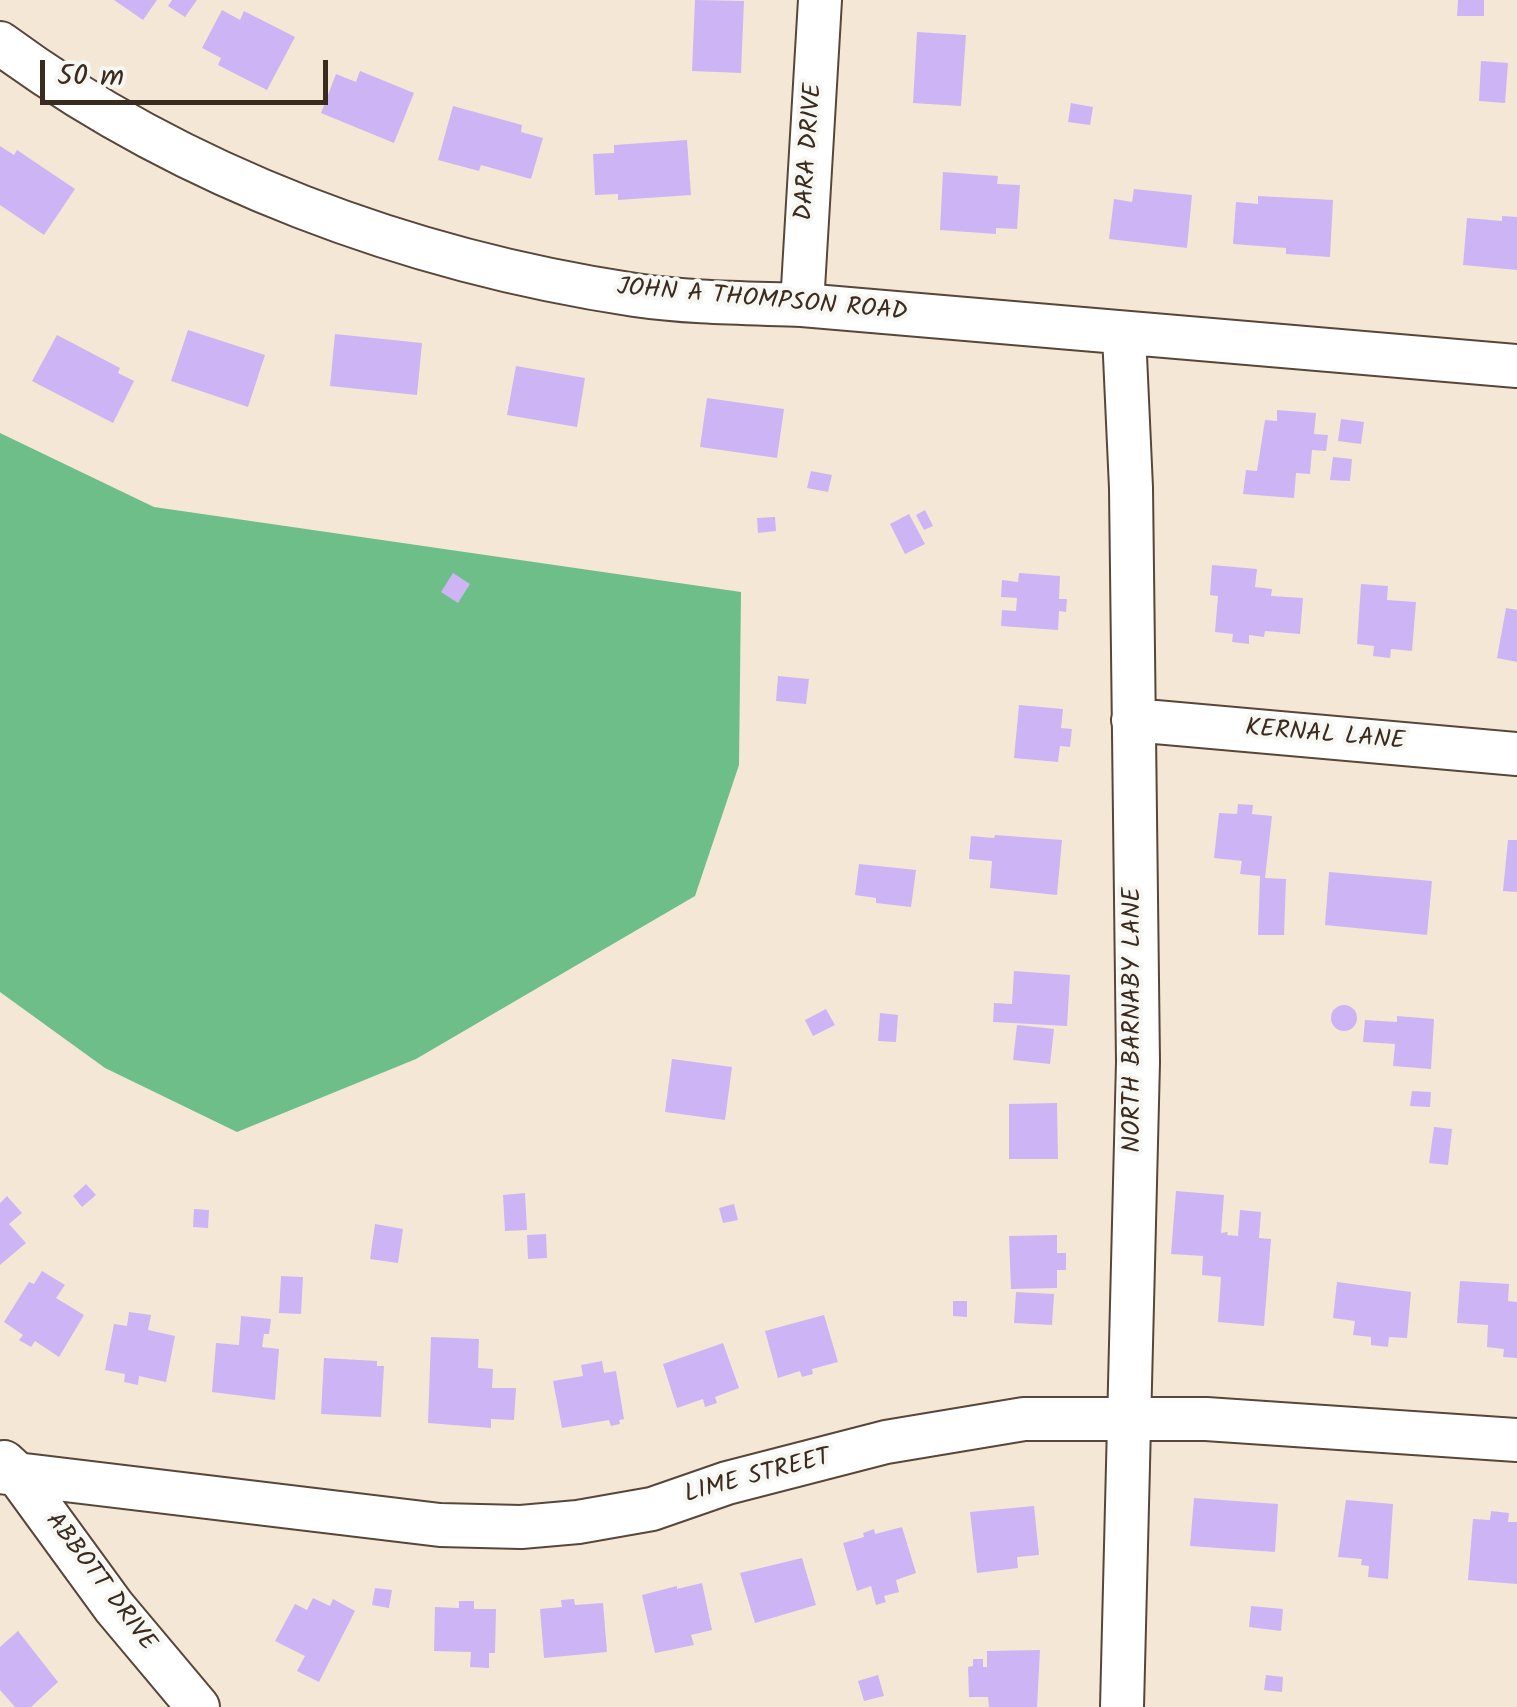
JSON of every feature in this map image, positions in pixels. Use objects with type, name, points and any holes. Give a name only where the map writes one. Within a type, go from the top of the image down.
[{"type":"street","name":"DARA DRIVE","points":[[802,305],[820,0]]},
{"type":"street","name":"JOHN A THOMPSON ROAD","points":[[0,42],[104,114],[270,194],[418,246],[550,279],[638,295],[802,305],[1517,366]]},
{"type":"street","name":"NORTH BARNABY LANE","points":[[1122,1707],[1138,1062],[1132,488],[1124,334]]},
{"type":"street","name":"KERNAL LANE","points":[[1133,720],[1517,754]]},
{"type":"street","name":"LIME STREET","points":[[6,1468],[440,1525],[521,1527],[652,1509],[727,1483],[886,1442],[1024,1419],[1206,1418],[1517,1440]]},
{"type":"street","name":"ABBOTT DRIVE","points":[[6,1468],[198,1707]]},
{"type":"green space","points":[[0,433],[154,507],[741,592],[739,765],[695,896],[416,1059],[237,1132],[105,1068],[0,992]]},
{"type":"building","points":[[114,0],[157,0],[143,20]]},
{"type":"building","points":[[172,0],[197,0],[185,17],[168,6]]},
{"type":"building","points":[[695,0],[744,1],[741,73],[692,71]]},
{"type":"building","points":[[1458,0],[1484,0],[1484,16],[1457,16]]},
{"type":"building","points":[[222,10],[240,20],[244,11],[295,37],[267,90],[218,65],[221,58],[202,48]]},
{"type":"building","points":[[917,32],[966,35],[961,106],[913,103]]},
{"type":"building","points":[[1481,61],[1508,63],[1505,103],[1479,101]]},
{"type":"building","points":[[360,71],[414,93],[394,143],[321,113],[336,74],[356,82]]},
{"type":"building","points":[[1071,103],[1093,107],[1090,125],[1068,122]]},
{"type":"building","points":[[453,106],[522,125],[521,132],[543,138],[531,179],[481,165],[479,171],[438,160]]},
{"type":"building","points":[[687,140],[691,195],[618,200],[618,194],[595,195],[593,154],[614,153],[614,145]]},
{"type":"building","points":[[0,146],[14,155],[17,150],[75,189],[44,235],[0,205]]},
{"type":"building","points":[[943,172],[998,176],[997,184],[1020,185],[1017,229],[996,228],[996,234],[940,230]]},
{"type":"building","points":[[1134,189],[1192,195],[1187,248],[1109,239],[1114,199],[1132,202]]},
{"type":"building","points":[[1258,196],[1333,200],[1330,257],[1286,254],[1286,248],[1233,244],[1236,202],[1258,204]]},
{"type":"building","points":[[1502,216],[1517,217],[1517,270],[1463,265],[1467,218],[1502,221]]},
{"type":"building","points":[[188,330],[265,355],[248,407],[171,381]]},
{"type":"building","points":[[335,334],[422,343],[417,395],[330,386]]},
{"type":"building","points":[[57,335],[120,368],[118,373],[134,381],[113,423],[32,381]]},
{"type":"building","points":[[516,366],[585,378],[577,427],[507,415]]},
{"type":"building","points":[[707,398],[784,409],[777,458],[700,447]]},
{"type":"building","points":[[1277,410],[1316,413],[1314,434],[1328,435],[1326,451],[1312,450],[1310,474],[1296,473],[1294,498],[1243,494],[1246,470],[1257,471],[1265,420],[1277,421]]},
{"type":"building","points":[[1341,419],[1364,422],[1361,444],[1338,441]]},
{"type":"building","points":[[1333,457],[1352,459],[1350,481],[1330,480]]},
{"type":"building","points":[[811,471],[832,475],[828,492],[807,488]]},
{"type":"building","points":[[925,510],[933,526],[924,530],[916,515]]},
{"type":"building","points":[[909,514],[925,544],[905,554],[890,524]]},
{"type":"building","points":[[775,517],[776,531],[758,533],[757,518]]},
{"type":"building","points":[[1212,565],[1257,569],[1255,587],[1272,589],[1271,596],[1303,598],[1300,634],[1265,631],[1264,637],[1249,635],[1249,644],[1232,642],[1233,634],[1215,632],[1218,596],[1210,595]]},
{"type":"building","points":[[453,573],[470,584],[458,603],[441,592]]},
{"type":"building","points":[[1019,573],[1060,576],[1059,599],[1067,599],[1066,612],[1059,611],[1058,630],[1001,626],[1002,610],[1016,611],[1017,598],[1001,597],[1002,580],[1018,582]]},
{"type":"building","points":[[1361,584],[1388,586],[1387,600],[1416,602],[1412,651],[1391,649],[1390,658],[1373,656],[1374,646],[1357,644]]},
{"type":"building","points":[[1506,608],[1517,610],[1517,662],[1497,658]]},
{"type":"building","points":[[778,676],[809,679],[806,704],[776,701]]},
{"type":"building","points":[[1019,705],[1063,709],[1061,728],[1072,729],[1070,747],[1060,746],[1058,762],[1014,758]]},
{"type":"building","points":[[1238,804],[1253,805],[1252,814],[1272,816],[1265,878],[1286,879],[1284,935],[1258,935],[1260,876],[1240,874],[1242,861],[1214,858],[1219,813],[1237,814]]},
{"type":"building","points":[[971,836],[1062,840],[1057,895],[990,888],[992,861],[969,859]]},
{"type":"building","points":[[1508,840],[1517,840],[1517,892],[1503,891]]},
{"type":"building","points":[[859,864],[916,870],[911,907],[876,903],[876,898],[855,895]]},
{"type":"building","points":[[1329,872],[1432,881],[1427,935],[1325,925]]},
{"type":"building","points":[[1014,971],[1070,975],[1067,1026],[993,1022],[994,1003],[1012,1004]]},
{"type":"building","points":[[1344,1005],[1353,1009],[1357,1018],[1353,1027],[1344,1031],[1335,1027],[1331,1018],[1335,1009]]},
{"type":"building","points":[[826,1009],[835,1025],[813,1036],[805,1020]]},
{"type":"building","points":[[880,1013],[898,1015],[896,1042],[878,1041]]},
{"type":"building","points":[[1397,1016],[1434,1019],[1431,1069],[1393,1066],[1395,1044],[1363,1042],[1365,1020],[1397,1022]]},
{"type":"building","points":[[1017,1025],[1054,1029],[1050,1064],[1013,1060]]},
{"type":"building","points":[[672,1059],[732,1067],[725,1120],[665,1112]]},
{"type":"building","points":[[1412,1091],[1431,1092],[1430,1107],[1410,1106]]},
{"type":"building","points":[[1057,1103],[1058,1159],[1009,1159],[1009,1104]]},
{"type":"building","points":[[1434,1127],[1452,1129],[1448,1165],[1429,1163]]},
{"type":"building","points":[[86,1184],[96,1195],[82,1207],[73,1196]]},
{"type":"building","points":[[1176,1191],[1224,1195],[1221,1233],[1228,1232],[1227,1235],[1238,1236],[1240,1210],[1261,1212],[1259,1238],[1271,1239],[1264,1326],[1218,1322],[1221,1277],[1202,1275],[1203,1256],[1171,1254]]},
{"type":"building","points":[[525,1193],[527,1230],[505,1231],[503,1195]]},
{"type":"building","points":[[7,1196],[22,1213],[9,1224],[26,1243],[0,1265],[0,1203]]},
{"type":"building","points":[[734,1204],[738,1220],[723,1223],[719,1208]]},
{"type":"building","points":[[194,1209],[209,1210],[208,1228],[193,1227]]},
{"type":"building","points":[[375,1224],[403,1229],[398,1263],[370,1259]]},
{"type":"building","points":[[546,1234],[547,1258],[528,1259],[527,1235]]},
{"type":"building","points":[[1057,1235],[1057,1253],[1066,1253],[1066,1270],[1057,1270],[1057,1288],[1011,1289],[1009,1236]]},
{"type":"building","points":[[42,1271],[65,1285],[56,1298],[84,1315],[59,1357],[35,1341],[31,1347],[19,1340],[23,1335],[4,1322],[29,1282],[34,1284]]},
{"type":"building","points":[[281,1276],[303,1277],[301,1314],[279,1313]]},
{"type":"building","points":[[1460,1281],[1509,1284],[1508,1301],[1517,1302],[1517,1358],[1503,1357],[1504,1349],[1487,1347],[1488,1325],[1457,1323]]},
{"type":"building","points":[[1337,1282],[1411,1292],[1407,1338],[1389,1337],[1388,1347],[1371,1345],[1371,1337],[1353,1335],[1355,1321],[1333,1318]]},
{"type":"building","points":[[1016,1292],[1054,1294],[1052,1325],[1014,1323]]},
{"type":"building","points":[[953,1301],[967,1301],[967,1317],[953,1316]]},
{"type":"building","points":[[129,1312],[151,1315],[148,1330],[175,1336],[166,1382],[139,1376],[138,1385],[124,1382],[125,1374],[105,1370],[114,1324],[127,1326]]},
{"type":"building","points":[[824,1315],[838,1362],[812,1369],[813,1374],[802,1377],[800,1371],[778,1378],[765,1331]]},
{"type":"building","points":[[241,1316],[271,1319],[262,1347],[279,1349],[275,1400],[212,1392],[216,1343],[239,1345]]},
{"type":"building","points":[[431,1337],[479,1339],[478,1368],[493,1369],[492,1388],[516,1388],[514,1420],[491,1419],[491,1428],[428,1423]]},
{"type":"building","points":[[723,1343],[739,1388],[715,1397],[717,1403],[705,1407],[703,1399],[677,1408],[663,1364]]},
{"type":"building","points":[[324,1358],[377,1361],[377,1366],[384,1366],[381,1417],[321,1414]]},
{"type":"building","points":[[602,1361],[604,1373],[616,1371],[624,1419],[611,1426],[609,1420],[562,1428],[553,1381],[583,1376],[581,1365]]},
{"type":"building","points":[[1194,1498],[1278,1504],[1275,1552],[1190,1546]]},
{"type":"building","points":[[1346,1500],[1393,1504],[1388,1579],[1368,1577],[1369,1566],[1361,1565],[1362,1559],[1338,1557]]},
{"type":"building","points":[[1034,1506],[1039,1555],[1017,1557],[1018,1568],[977,1573],[970,1512]]},
{"type":"building","points":[[1491,1511],[1509,1513],[1508,1522],[1517,1522],[1517,1584],[1468,1580],[1473,1519],[1490,1520]]},
{"type":"building","points":[[902,1527],[916,1573],[896,1580],[899,1592],[884,1596],[886,1602],[876,1605],[871,1586],[857,1591],[843,1543],[864,1537],[863,1533],[874,1529],[875,1534]]},
{"type":"building","points":[[802,1558],[816,1605],[755,1623],[740,1573]]},
{"type":"building","points":[[702,1583],[712,1630],[691,1635],[694,1645],[655,1653],[642,1595]]},
{"type":"building","points":[[375,1588],[392,1590],[389,1608],[372,1605]]},
{"type":"building","points":[[313,1598],[330,1606],[333,1599],[355,1611],[319,1682],[297,1671],[305,1656],[275,1641],[295,1604],[307,1610]]},
{"type":"building","points":[[574,1599],[575,1605],[603,1603],[607,1652],[544,1658],[540,1609],[562,1607],[561,1600]]},
{"type":"building","points":[[459,1601],[474,1601],[474,1609],[496,1609],[495,1653],[489,1653],[489,1668],[470,1667],[471,1652],[434,1651],[435,1607],[459,1608]]},
{"type":"building","points":[[1251,1606],[1283,1609],[1281,1631],[1249,1627]]},
{"type":"building","points":[[18,1631],[58,1682],[31,1707],[15,1707],[0,1690],[0,1647]]},
{"type":"building","points":[[1040,1650],[1037,1707],[989,1707],[988,1697],[969,1697],[968,1667],[973,1666],[973,1659],[983,1659],[983,1667],[987,1667],[987,1651]]},
{"type":"building","points":[[878,1675],[884,1696],[864,1701],[858,1681]]},
{"type":"building","points":[[1266,1675],[1283,1677],[1282,1692],[1264,1690]]}]
